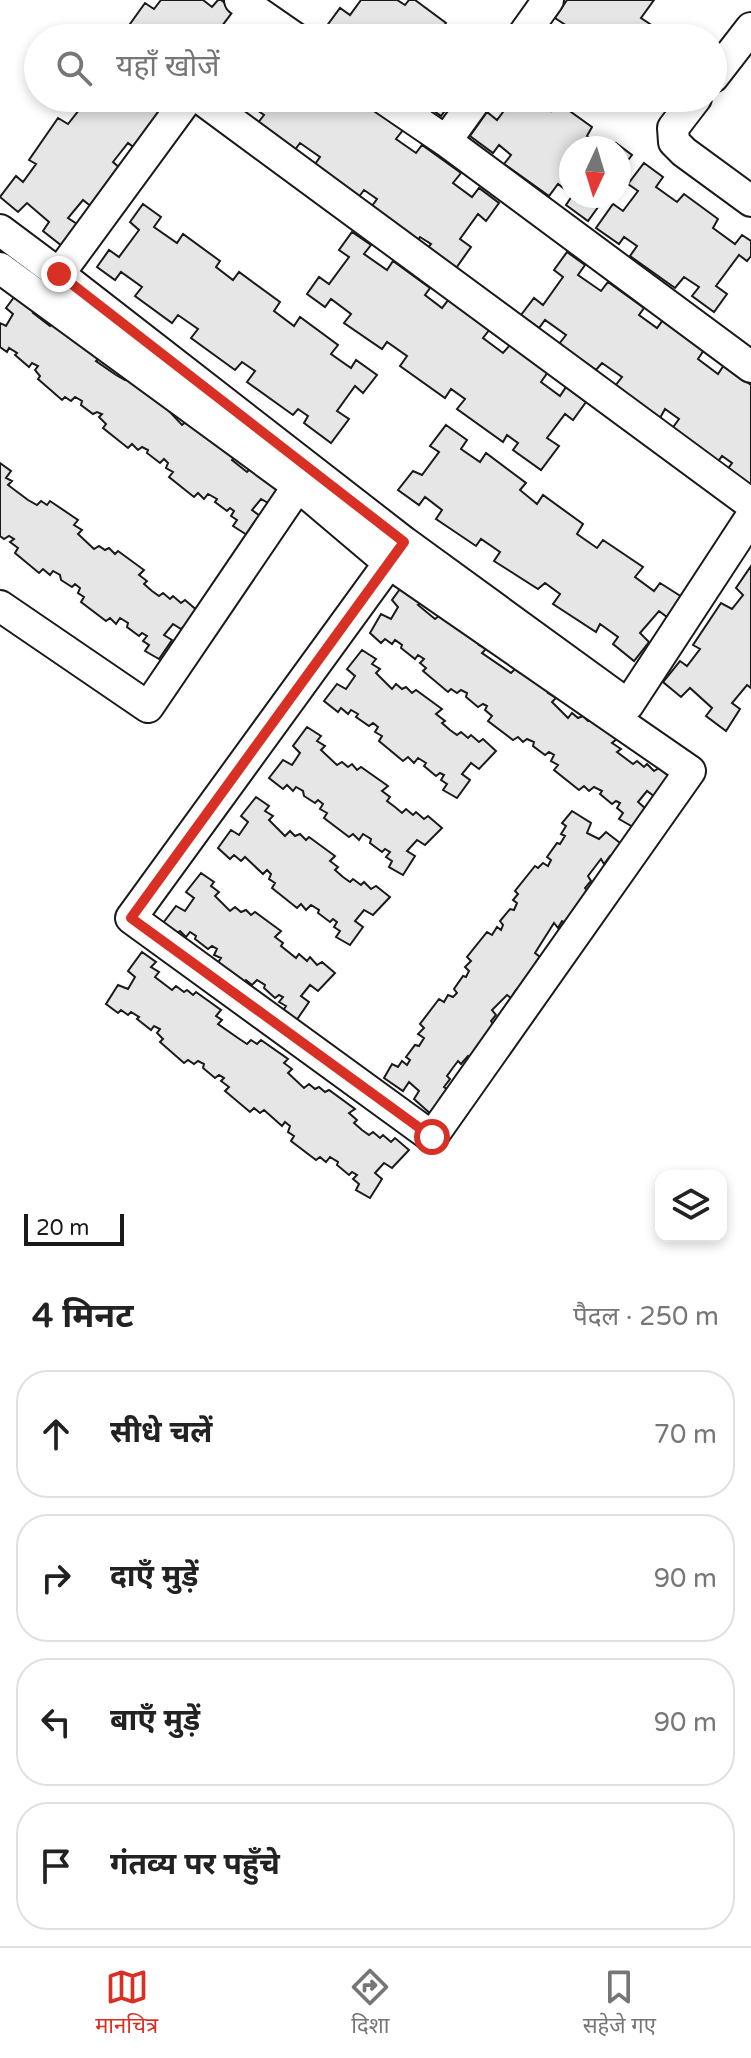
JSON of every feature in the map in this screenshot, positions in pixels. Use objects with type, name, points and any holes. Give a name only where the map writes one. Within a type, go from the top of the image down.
[{"type":"street","points":[[531,24],[548,0]]},
{"type":"street","points":[[239,24],[247,5],[275,24]]},
{"type":"street","points":[[727,59],[751,28]]},
{"type":"street","points":[[59,274],[178,112]]},
{"type":"street","points":[[219,112],[751,504]]},
{"type":"street","points":[[404,112],[751,367]]},
{"type":"street","points":[[446,141],[467,112]]},
{"type":"street","points":[[685,112],[673,128],[674,142],[751,201]]},
{"type":"street","points":[[0,230],[59,274],[396,553],[690,771],[432,1137],[131,918],[396,553]]},
{"type":"street","points":[[0,268],[298,486],[628,705],[751,517]]},
{"type":"street","points":[[0,606],[148,707],[298,486]]},
{"type":"building","points":[[161,0],[203,0],[212,7],[221,0],[239,14],[232,24],[130,24],[145,3],[154,9]]},
{"type":"building","points":[[361,0],[397,0],[405,5],[409,0],[415,0],[446,23],[328,24],[340,8],[350,15]]},
{"type":"building","points":[[567,0],[654,0],[641,18],[650,24],[564,24],[555,18]]},
{"type":"building","points":[[77,112],[166,112],[137,150],[128,143],[113,162],[121,169],[93,208],[83,200],[68,218],[77,224],[62,246],[43,231],[49,222],[27,203],[18,212],[0,197],[16,176],[23,182],[36,164],[29,160],[58,118],[68,124]]},
{"type":"building","points":[[260,112],[378,112],[403,130],[396,139],[416,153],[422,145],[461,173],[453,183],[472,197],[479,188],[499,203],[486,221],[478,214],[460,239],[471,247],[454,271],[425,251],[431,244],[420,237],[416,243],[369,210],[377,199],[364,190],[358,198],[313,167],[320,157],[300,143],[294,151],[257,124],[264,115]]},
{"type":"building","points":[[487,112],[497,120],[503,112],[571,112],[592,127],[587,136],[559,136],[559,185],[549,196],[504,164],[511,155],[499,145],[493,153],[470,136]]},
{"type":"building","points":[[644,163],[663,177],[656,187],[677,202],[684,194],[718,219],[713,228],[735,244],[742,235],[751,241],[751,256],[747,261],[739,255],[716,286],[727,294],[714,312],[692,296],[699,287],[684,277],[675,288],[630,256],[637,246],[624,237],[619,244],[596,228],[610,208],[623,211],[631,208],[631,200],[638,191],[631,186],[631,180]]},
{"type":"building","points":[[143,204],[161,217],[154,227],[177,243],[183,234],[220,261],[216,267],[233,280],[239,272],[280,302],[274,311],[294,326],[300,317],[338,345],[331,354],[351,368],[356,360],[377,375],[363,393],[355,386],[337,411],[349,419],[331,443],[304,423],[308,416],[298,409],[293,415],[247,382],[255,371],[242,362],[235,370],[191,338],[198,329],[178,315],[172,323],[135,296],[142,287],[121,272],[115,280],[97,267],[109,250],[119,257],[139,230],[130,222]]},
{"type":"building","points":[[570,208],[597,208],[588,221]]},
{"type":"building","points":[[352,232],[371,245],[364,254],[387,270],[393,261],[430,288],[425,295],[442,308],[449,299],[490,329],[483,338],[503,353],[510,345],[548,372],[541,382],[560,396],[566,387],[586,402],[573,420],[565,414],[547,438],[559,446],[541,470],[513,450],[518,443],[507,435],[503,442],[457,409],[465,399],[451,389],[445,398],[400,366],[407,356],[387,342],[382,349],[344,323],[351,314],[331,299],[325,307],[307,294],[319,277],[329,284],[349,257],[339,250]]},
{"type":"building","points":[[567,252],[585,265],[578,275],[601,291],[608,282],[644,308],[639,315],[657,328],[663,320],[704,350],[698,359],[718,374],[724,365],[751,385],[751,487],[727,470],[732,463],[722,456],[717,463],[671,430],[679,419],[665,409],[660,418],[615,386],[622,377],[602,363],[596,370],[559,344],[566,335],[545,320],[539,328],[521,315],[534,298],[543,305],[563,277],[554,270]]},
{"type":"building","points":[[20,289],[37,309],[33,313],[50,326],[54,323],[100,357],[96,361],[116,375],[125,380],[129,376],[170,405],[167,409],[182,425],[187,421],[235,456],[232,460],[247,472],[251,468],[287,487],[270,504],[261,499],[252,510],[260,516],[247,535],[233,526],[237,520],[231,516],[234,511],[230,508],[227,511],[208,494],[204,499],[198,493],[194,497],[169,477],[173,472],[166,468],[168,463],[164,459],[160,463],[142,447],[138,450],[132,444],[128,448],[103,428],[106,424],[99,417],[102,414],[93,414],[75,397],[71,401],[65,397],[62,400],[38,379],[40,376],[35,370],[38,366],[32,363],[29,367],[15,355],[17,353],[0,347],[0,323],[6,326],[13,314],[6,308]]},
{"type":"building","points":[[446,425],[467,440],[461,449],[480,462],[486,453],[526,483],[520,490],[537,504],[543,495],[583,524],[577,534],[597,548],[603,540],[643,567],[635,577],[654,591],[660,583],[682,597],[667,617],[659,611],[640,633],[649,642],[634,661],[613,644],[618,637],[600,624],[596,632],[553,604],[560,594],[545,583],[538,589],[494,561],[500,552],[481,539],[476,546],[436,519],[442,510],[425,497],[419,505],[398,490],[413,471],[422,475],[439,452],[430,446]]},
{"type":"building","points":[[0,463],[11,471],[6,478],[12,481],[8,485],[28,500],[37,505],[41,501],[47,505],[50,501],[78,520],[74,525],[82,530],[78,534],[94,549],[99,546],[105,550],[109,548],[115,554],[118,551],[144,570],[139,575],[147,581],[144,584],[152,591],[159,596],[163,593],[170,599],[173,596],[181,603],[185,600],[199,612],[181,629],[173,624],[164,635],[172,640],[159,659],[145,651],[149,645],[143,641],[147,636],[142,633],[139,636],[120,618],[116,624],[110,618],[106,621],[81,602],[84,597],[78,593],[80,588],[75,584],[72,587],[53,571],[50,575],[43,569],[39,573],[15,553],[18,548],[10,542],[14,539],[0,536]]},
{"type":"building","points":[[751,566],[751,688],[747,685],[732,703],[740,709],[726,731],[706,716],[712,708],[690,688],[681,697],[663,682],[680,661],[687,666],[700,649],[693,645],[721,603],[732,609],[743,595],[736,588]]},
{"type":"building","points":[[405,582],[423,602],[418,605],[435,619],[440,615],[447,622],[451,619],[484,639],[479,645],[486,649],[482,653],[511,673],[515,669],[520,673],[524,670],[552,688],[548,693],[556,698],[552,702],[568,718],[572,713],[588,721],[592,719],[618,738],[612,743],[621,749],[617,752],[633,764],[637,761],[644,767],[647,764],[654,771],[659,768],[672,779],[655,797],[647,791],[638,802],[646,809],[633,827],[619,819],[623,813],[617,808],[620,803],[616,801],[612,804],[600,794],[602,791],[594,787],[589,791],[584,786],[579,790],[554,770],[558,765],[551,761],[554,755],[549,752],[545,755],[533,746],[534,742],[527,739],[523,742],[518,737],[513,740],[488,721],[492,716],[485,710],[487,706],[483,704],[478,707],[461,690],[457,693],[451,689],[448,692],[423,671],[426,668],[420,663],[424,659],[418,655],[415,659],[395,640],[392,644],[385,639],[381,643],[370,633],[381,614],[391,619],[398,607],[392,600]]},
{"type":"building","points":[[362,650],[376,659],[372,664],[380,669],[376,673],[392,689],[396,684],[412,693],[416,690],[442,709],[436,714],[450,730],[457,735],[461,732],[468,738],[471,735],[479,742],[483,739],[496,751],[479,769],[471,763],[462,774],[470,780],[457,798],[443,790],[447,784],[441,780],[444,775],[440,773],[436,776],[418,758],[414,763],[408,757],[403,761],[379,741],[382,736],[375,732],[378,727],[373,723],[369,726],[351,710],[348,714],[341,708],[338,712],[324,701],[337,684],[346,689],[355,676],[347,669]]},
{"type":"building","points":[[307,727],[321,736],[317,741],[325,746],[321,750],[337,765],[342,762],[348,767],[352,764],[357,770],[361,767],[388,786],[382,791],[390,797],[387,801],[402,813],[406,809],[424,819],[428,816],[442,828],[425,845],[417,840],[407,851],[415,856],[403,875],[389,867],[392,861],[386,857],[390,852],[385,849],[382,852],[363,834],[359,840],[353,834],[349,837],[324,818],[327,813],[320,809],[323,804],[318,800],[315,803],[296,787],[293,791],[287,785],[283,789],[269,778],[283,760],[292,765],[300,753],[293,746]]},
{"type":"building","points":[[256,797],[269,806],[265,811],[273,816],[269,820],[285,836],[290,831],[306,840],[309,837],[335,856],[330,861],[338,867],[335,870],[343,877],[361,885],[364,882],[371,889],[376,886],[390,897],[373,915],[364,910],[355,921],[363,927],[350,945],[336,937],[340,931],[334,927],[337,922],[333,919],[330,922],[311,905],[306,910],[301,904],[297,908],[272,888],[275,883],[269,879],[271,874],[267,870],[263,874],[245,857],[241,861],[234,855],[230,859],[218,848],[231,830],[239,835],[248,822],[241,816]]},
{"type":"building","points":[[572,811],[591,823],[587,833],[599,839],[606,832],[624,846],[616,859],[610,856],[604,864],[601,859],[588,876],[591,881],[585,888],[588,892],[569,925],[562,921],[558,928],[554,923],[535,953],[540,957],[536,962],[539,966],[521,993],[516,990],[511,998],[507,995],[492,1010],[496,1015],[491,1021],[494,1025],[473,1061],[468,1056],[461,1064],[458,1061],[447,1076],[450,1079],[444,1087],[448,1090],[440,1098],[444,1102],[433,1116],[414,1099],[419,1091],[409,1082],[403,1091],[384,1078],[392,1064],[398,1067],[402,1061],[407,1065],[410,1060],[406,1057],[424,1038],[418,1034],[424,1028],[420,1024],[439,999],[444,1002],[448,995],[453,997],[457,993],[454,989],[469,971],[465,967],[471,961],[467,957],[487,932],[492,935],[497,927],[501,930],[503,925],[500,921],[510,909],[514,910],[517,903],[513,900],[518,894],[515,891],[535,866],[538,868],[543,863],[548,866],[551,860],[547,857],[565,836],[561,834],[566,826],[562,823]]},
{"type":"building","points":[[201,873],[214,882],[211,886],[219,892],[215,896],[230,911],[235,907],[251,915],[255,912],[281,931],[275,937],[296,958],[299,954],[307,961],[310,957],[317,965],[322,962],[335,973],[318,991],[310,985],[301,996],[309,1002],[296,1021],[282,1012],[286,1006],[279,1002],[283,997],[279,995],[275,998],[257,980],[252,985],[246,980],[243,983],[217,964],[221,958],[214,955],[217,949],[212,946],[208,949],[190,932],[186,937],[180,931],[176,934],[163,923],[176,906],[185,911],[194,898],[186,892]]},
{"type":"building","points":[[142,952],[156,962],[151,967],[159,972],[155,977],[172,990],[176,986],[193,995],[196,992],[221,1010],[216,1016],[222,1020],[218,1024],[247,1044],[251,1040],[257,1044],[261,1040],[288,1059],[284,1063],[292,1069],[288,1073],[304,1088],[309,1084],[325,1092],[329,1090],[355,1109],[349,1113],[362,1130],[369,1135],[373,1132],[380,1138],[383,1135],[391,1142],[395,1138],[409,1150],[392,1168],[384,1163],[375,1173],[382,1179],[370,1198],[356,1190],[359,1184],[353,1179],[357,1175],[352,1172],[349,1175],[330,1157],[326,1162],[320,1157],[316,1160],[291,1141],[294,1136],[288,1132],[290,1126],[285,1122],[282,1126],[264,1110],[260,1113],[254,1108],[250,1112],[225,1091],[229,1087],[221,1081],[224,1078],[219,1075],[215,1078],[203,1068],[204,1064],[198,1061],[194,1064],[188,1060],[184,1063],[160,1042],[163,1039],[157,1033],[160,1029],[154,1026],[151,1030],[131,1012],[128,1015],[121,1010],[118,1013],[106,1004],[118,985],[128,989],[135,977],[128,971]]},
{"type":"route","points":[[59,274],[404,542],[131,918],[432,1137]]}]
